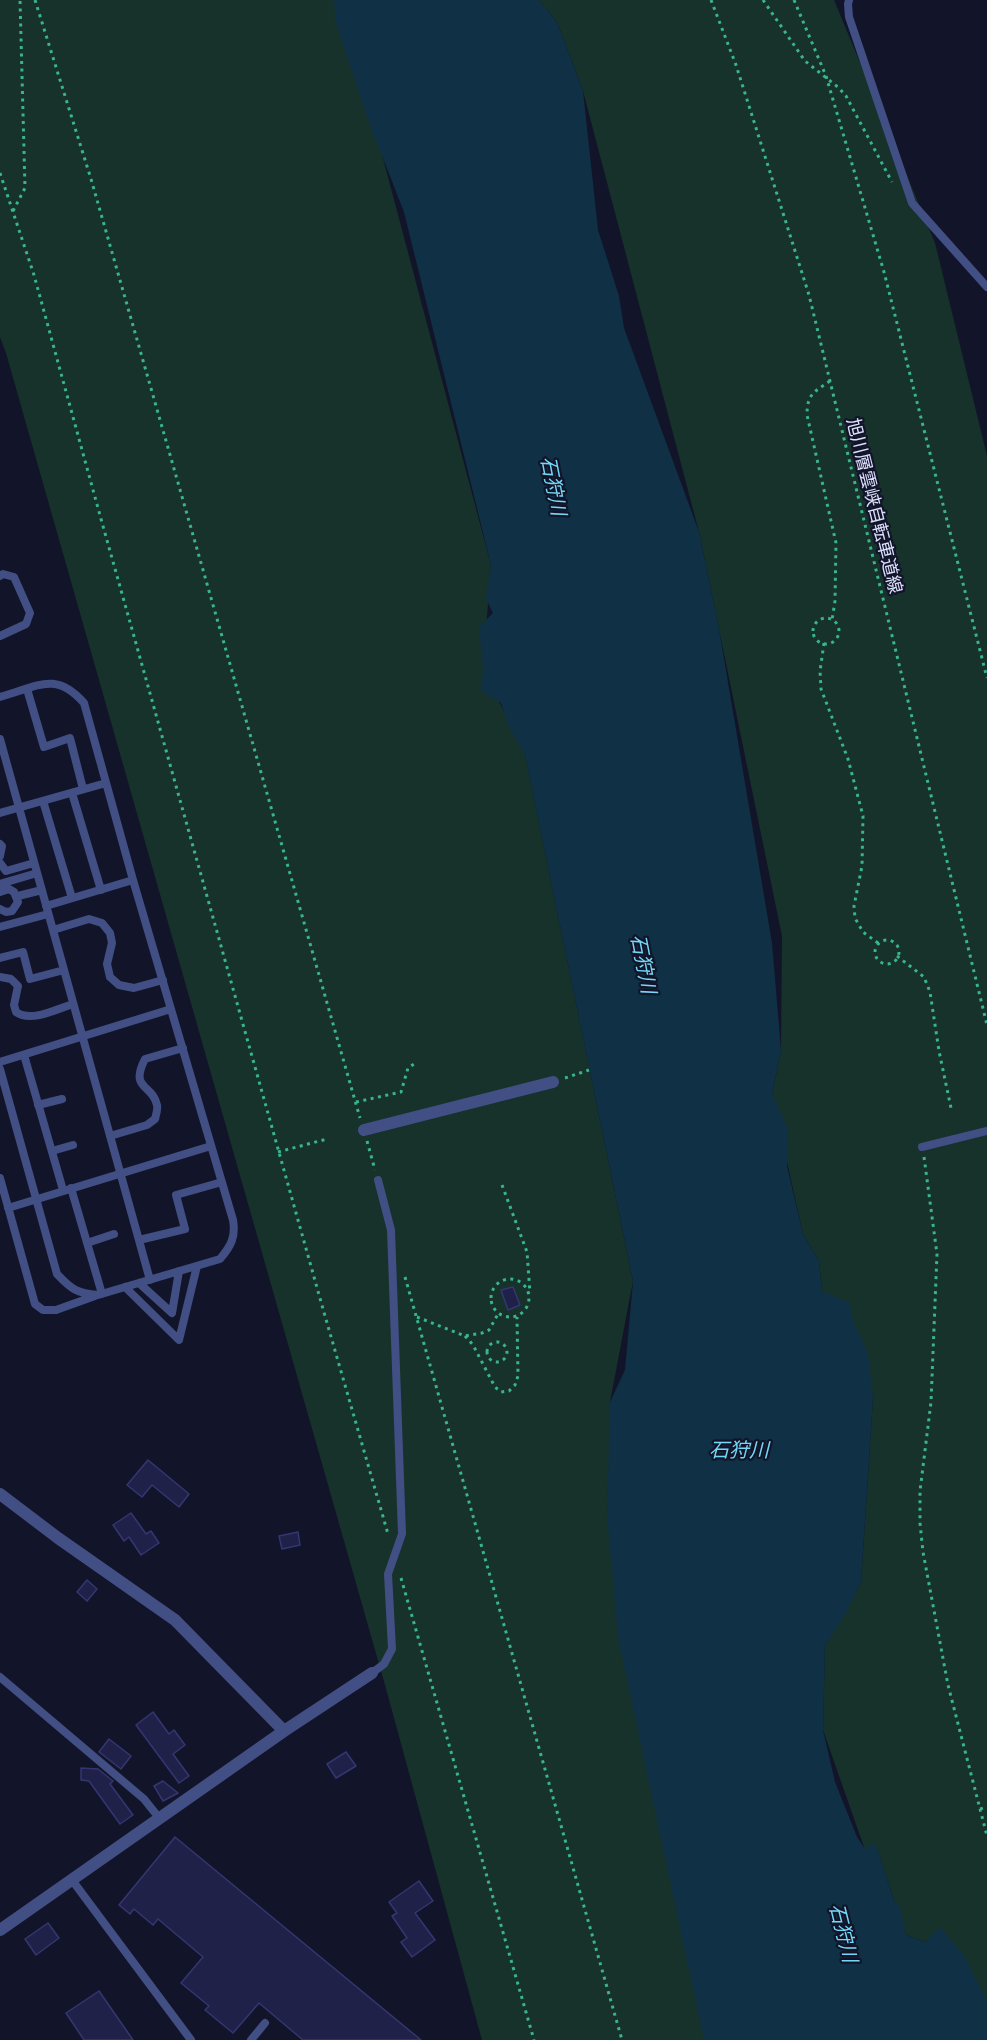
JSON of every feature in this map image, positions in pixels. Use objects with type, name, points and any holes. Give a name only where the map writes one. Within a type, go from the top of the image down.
[{"type":"street","points":[[364,1130],[553,1082]]},
{"type":"street","points":[[0,1494],[58,1538],[175,1620],[284,1731]]},
{"type":"street","points":[[0,1930],[284,1731],[372,1673]]},
{"type":"lane","points":[[849,0],[849,17],[912,202],[987,287]]},
{"type":"lane","points":[[0,576],[3,574],[14,578],[30,613],[27,624],[0,636]]},
{"type":"lane","points":[[0,697],[51,682],[65,685],[84,703],[235,1233],[231,1247],[220,1259],[56,1310],[43,1310],[35,1304],[0,1178]]},
{"type":"lane","points":[[27,689],[44,747],[70,738],[83,789]]},
{"type":"lane","points":[[1,744],[150,1280]]},
{"type":"lane","points":[[0,813],[106,783]]},
{"type":"lane","points":[[72,792],[101,890]]},
{"type":"lane","points":[[43,801],[72,898]]},
{"type":"lane","points":[[0,844],[2,846],[0,856]]},
{"type":"lane","points":[[0,863],[6,871],[34,863]]},
{"type":"lane","points":[[0,884],[37,873]]},
{"type":"lane","points":[[0,927],[72,898],[134,880]]},
{"type":"lane","points":[[0,892],[9,889],[18,896],[18,902],[12,911],[6,912],[0,909]]},
{"type":"lane","points":[[18,896],[42,890]]},
{"type":"lane","points":[[53,930],[89,919],[102,923],[110,933],[112,943],[107,964],[110,977],[119,985],[134,988],[163,980]]},
{"type":"lane","points":[[0,958],[22,952],[30,979],[64,970]]},
{"type":"lane","points":[[0,977],[11,979],[18,986],[14,1005],[16,1012],[22,1016],[33,1016],[74,1004]]},
{"type":"lane","points":[[0,1062],[171,1009]]},
{"type":"lane","points":[[110,1136],[147,1125],[155,1119],[158,1107],[154,1096],[143,1087],[140,1080],[140,1069],[145,1059],[183,1048]]},
{"type":"lane","points":[[24,1054],[51,1151],[87,1243],[100,1295]]},
{"type":"lane","points":[[0,1069],[57,1274],[71,1288],[80,1293],[100,1295]]},
{"type":"lane","points":[[39,1105],[62,1099]]},
{"type":"lane","points":[[922,1147],[987,1131]]},
{"type":"lane","points":[[51,1151],[73,1145]]},
{"type":"lane","points":[[8,1208],[212,1146]]},
{"type":"lane","points":[[372,1673],[384,1664],[392,1649],[388,1574],[402,1534],[392,1230],[378,1180]]},
{"type":"lane","points":[[139,1240],[185,1229],[176,1196],[222,1182]]},
{"type":"lane","points":[[87,1243],[114,1234]]},
{"type":"lane","points":[[125,1287],[179,1340],[197,1266]]},
{"type":"lane","points":[[139,1283],[172,1313],[179,1271]]},
{"type":"lane","points":[[0,1677],[144,1799],[160,1819]]},
{"type":"lane","points":[[72,1880],[191,2040]]},
{"type":"lane","points":[[251,2040],[265,2023]]},
{"type":"path","points":[[13,212],[25,188],[20,0]]},
{"type":"path","points":[[35,0],[91,179],[378,1180]]},
{"type":"path","name":"旭川層雲峡自転車道線","points":[[711,0],[736,65],[809,295],[987,1025]]},
{"type":"path","points":[[763,0],[805,62],[839,87],[853,106],[890,180],[912,202]]},
{"type":"path","points":[[794,0],[826,76],[884,272],[987,678]]},
{"type":"path","points":[[0,173],[34,275],[394,1554]]},
{"type":"path","points":[[830,381],[811,394],[807,403],[807,415],[836,543],[832,620]]},
{"type":"path","points":[[828,618],[832,620],[837,625],[838,633],[831,642],[824,643],[816,639],[814,626],[819,620],[828,618]]},
{"type":"path","points":[[824,643],[820,671],[821,689],[848,759],[863,816],[862,866],[854,906],[855,918],[863,932],[878,943]]},
{"type":"path","points":[[885,940],[892,941],[897,946],[897,956],[892,962],[880,961],[875,951],[878,943],[885,940]]},
{"type":"path","points":[[897,956],[924,977],[930,992],[951,1108]]},
{"type":"path","points":[[356,1102],[401,1092],[408,1068],[414,1064]]},
{"type":"path","points":[[553,1082],[589,1070]]},
{"type":"path","points":[[279,1152],[327,1139]]},
{"type":"path","points":[[922,1147],[937,1254],[931,1402],[920,1491],[920,1522],[923,1552],[948,1685],[987,1836]]},
{"type":"path","points":[[502,1185],[527,1252],[530,1296],[527,1308],[517,1317],[504,1317],[498,1314],[490,1297],[495,1285],[500,1281],[513,1279],[524,1284],[530,1296]]},
{"type":"path","points":[[404,1274],[622,2040]]},
{"type":"path","points":[[465,1336],[489,1330],[498,1314]]},
{"type":"path","points":[[417,1317],[465,1336],[473,1344],[495,1387],[501,1392],[509,1391],[515,1385],[518,1376],[517,1317]]},
{"type":"path","points":[[482,1364],[489,1357],[489,1347],[494,1343],[502,1343],[507,1350],[517,1353]]},
{"type":"path","points":[[489,1357],[494,1361],[501,1361],[506,1357],[507,1350]]},
{"type":"path","points":[[401,1577],[534,2040]]},
{"type":"path","points":[[980,1809],[987,1807]]},
{"type":"green space","points":[[0,0],[341,0],[491,565],[483,669],[525,754],[633,1281],[610,1402],[720,2040],[482,2040],[385,1685],[0,337]]},
{"type":"green space","points":[[539,0],[834,0],[935,243],[987,456],[987,2006],[940,1928],[925,1942],[906,1935],[875,1844],[865,1850],[823,1730],[825,1646],[861,1582],[873,1398],[822,1291],[819,1261],[803,1234],[772,1094],[781,1050],[782,936],[699,532],[583,91],[557,22]]},
{"type":"water","name":"石狩川","points":[[334,0],[539,0],[557,22],[583,91],[598,230],[619,296],[624,328],[699,532],[719,629],[772,943],[781,1050],[772,1094],[788,1129],[787,1166],[803,1234],[819,1261],[822,1291],[850,1303],[851,1316],[868,1353],[873,1398],[861,1582],[825,1646],[823,1730],[835,1782],[857,1837],[865,1849],[875,1843],[894,1900],[900,1908],[906,1935],[925,1942],[940,1927],[965,1957],[987,2002],[987,2040],[704,2040],[618,1637],[607,1516],[610,1402],[625,1370],[633,1281],[525,755],[509,727],[501,703],[481,691],[483,669],[479,627],[493,613],[486,599],[491,565],[404,212],[370,125],[336,23]]},
{"type":"building","points":[[513,1287],[520,1305],[508,1310],[501,1290]]},
{"type":"building","points":[[148,1460],[189,1494],[179,1507],[152,1485],[142,1497],[127,1485]]},
{"type":"building","points":[[131,1513],[146,1534],[151,1531],[159,1543],[141,1555],[129,1537],[124,1541],[113,1525]]},
{"type":"building","points":[[298,1532],[300,1545],[282,1549],[279,1536]]},
{"type":"building","points":[[87,1580],[97,1589],[87,1601],[77,1592]]},
{"type":"building","points":[[153,1712],[169,1734],[174,1730],[185,1745],[173,1754],[189,1776],[179,1783],[136,1725]]},
{"type":"building","points":[[109,1739],[131,1756],[121,1769],[99,1752]]},
{"type":"building","points":[[346,1752],[356,1766],[336,1778],[327,1764]]},
{"type":"building","points":[[81,1768],[98,1769],[113,1781],[110,1784],[133,1815],[120,1824],[89,1781],[81,1780]]},
{"type":"building","points":[[163,1781],[178,1793],[163,1801],[154,1786]]},
{"type":"building","points":[[175,1837],[421,2040],[303,2040],[259,2003],[233,2033],[205,2010],[209,2006],[181,1983],[203,1957],[158,1919],[153,1925],[134,1909],[130,1914],[119,1905]]},
{"type":"building","points":[[419,1881],[433,1901],[415,1913],[435,1940],[412,1957],[401,1942],[407,1938],[392,1916],[397,1913],[389,1902]]},
{"type":"building","points":[[48,1923],[59,1938],[36,1955],[25,1939]]},
{"type":"building","points":[[99,1991],[133,2040],[84,2040],[66,2013]]}]
